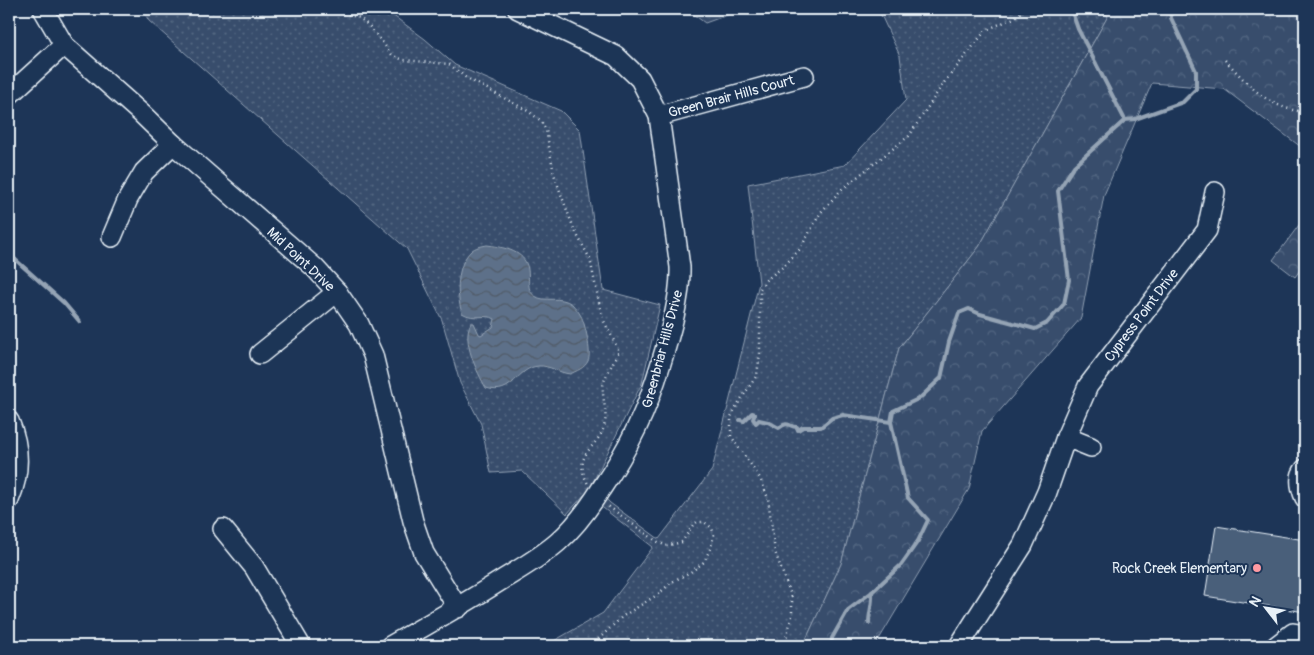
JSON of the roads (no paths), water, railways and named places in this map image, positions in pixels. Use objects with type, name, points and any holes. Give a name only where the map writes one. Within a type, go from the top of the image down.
[{"type":"street","name":"Mid Point Drive","points":[[43,9],[64,45],[142,114],[172,144],[314,267],[337,292],[359,324],[373,355],[413,521],[424,553],[458,608]]},
{"type":"street","name":"Greenbriar Hills Drive","points":[[390,646],[458,608],[544,553],[572,528],[621,459],[650,402],[680,282],[679,258],[659,116],[640,79],[616,56],[518,9]]},
{"type":"street","points":[[9,95],[64,45]]},
{"type":"street","name":"Green Brair Hills Court","points":[[659,116],[804,76]]},
{"type":"street","points":[[112,237],[128,199],[144,172],[172,144]]},
{"type":"street","name":"Cypress Point Drive","points":[[959,646],[1023,545],[1047,492],[1066,438],[1088,386],[1207,230],[1215,192]]},
{"type":"street","points":[[260,354],[337,292]]},
{"type":"street","points":[[9,421],[18,462],[15,485],[9,500]]},
{"type":"street","points":[[1066,438],[1090,447]]},
{"type":"street","points":[[1305,469],[1302,472],[1300,488],[1305,498]]},
{"type":"street","points":[[223,529],[254,567],[301,646]]},
{"type":"street","points":[[1276,646],[1293,633],[1305,635]]},
{"type":"water","points":[[487,245],[519,254],[525,261],[528,269],[530,291],[535,296],[543,299],[567,301],[577,310],[583,320],[589,346],[588,361],[583,367],[570,374],[539,366],[525,371],[503,388],[495,390],[486,388],[471,356],[468,330],[471,323],[474,323],[481,335],[493,327],[495,319],[462,313],[458,289],[462,264],[466,257],[474,249]]},
{"type":"waterway","points":[[1071,9],[1078,29],[1125,120]]},
{"type":"waterway","points":[[831,646],[832,638],[848,610],[872,592],[901,565],[918,541],[928,520],[908,498],[891,422],[893,411],[920,398],[941,378],[949,342],[959,313],[969,309],[980,314],[1035,329],[1047,323],[1064,304],[1069,280],[1058,191],[1074,166],[1125,120],[1135,119],[1183,102],[1196,89],[1196,71],[1171,18],[1170,9]]},
{"type":"waterway","points":[[9,254],[64,303],[80,322]]},
{"type":"waterway","points":[[740,420],[744,421],[752,413],[755,414],[753,419],[756,423],[759,420],[779,428],[787,424],[797,427],[798,430],[803,427],[821,427],[832,418],[843,415],[891,422]]},
{"type":"waterway","points":[[869,623],[872,592]]},
{"type":"place","name":"Rock Creek Elementary","points":[[1257,568]]}]
